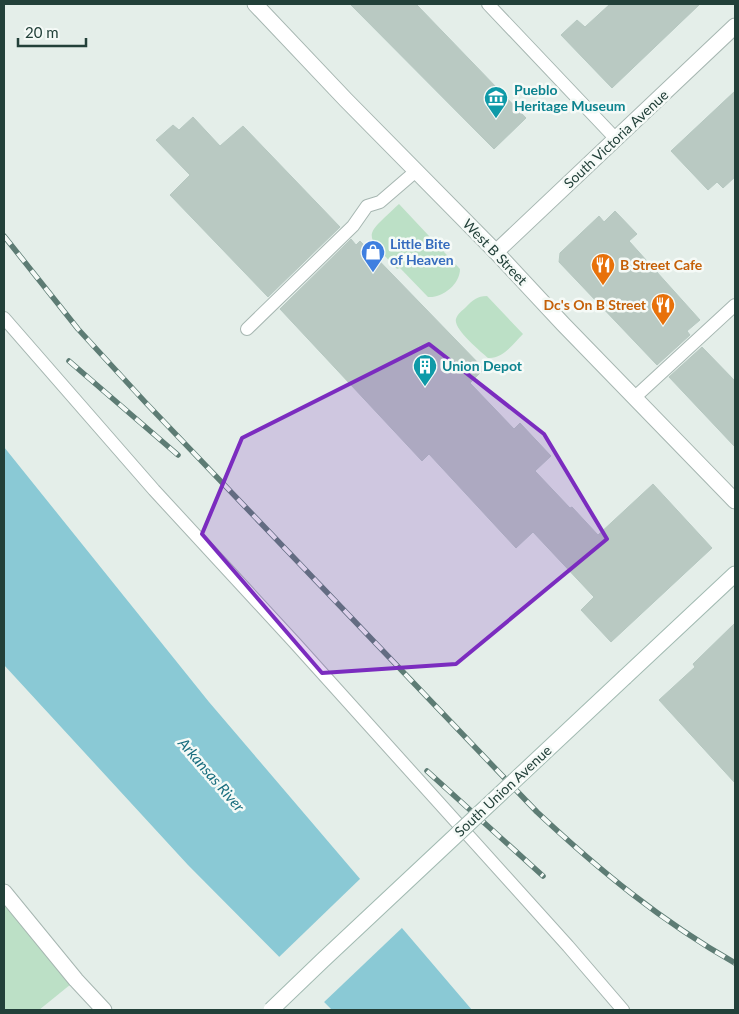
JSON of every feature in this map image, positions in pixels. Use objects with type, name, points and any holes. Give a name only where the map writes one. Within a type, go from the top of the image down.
[{"type":"street","name":"West B Street","points":[[255,4],[735,501]]},
{"type":"street","name":"South Victoria Avenue","points":[[496,252],[735,26]]},
{"type":"street","name":"South Union Avenue","points":[[272,1010],[330,953],[735,574]]},
{"type":"street","points":[[4,892],[76,980],[104,1010]]},
{"type":"lane","points":[[488,4],[616,139]]},
{"type":"lane","points":[[246,329],[353,226],[367,206],[380,202],[416,171]]},
{"type":"lane","points":[[634,398],[735,304]]},
{"type":"lane","points":[[4,318],[154,490],[295,643],[568,946],[623,1010]]},
{"type":"highlighted area","points":[[429,344],[544,434],[607,539],[456,664],[322,673],[202,534],[242,438]]},
{"type":"green space","points":[[399,204],[460,269],[454,285],[445,293],[428,297],[400,268],[397,269],[373,241],[372,235],[374,230]]},
{"type":"green space","points":[[487,296],[523,334],[503,353],[493,358],[488,358],[474,346],[456,323],[459,314],[473,300]]},
{"type":"green space","points":[[4,892],[76,980],[39,1010],[4,1010]]},
{"type":"water","name":"Arkansas River","points":[[4,447],[209,702],[472,1010],[332,1010],[188,865],[4,665]]},
{"type":"pier","points":[[362,877],[404,926],[322,1004],[277,959]]},
{"type":"building","points":[[350,4],[416,4],[526,118],[494,149]]},
{"type":"building","points":[[610,4],[700,4],[612,88],[561,35],[577,20],[585,27]]},
{"type":"building","points":[[735,91],[735,177],[723,188],[717,182],[708,190],[671,151]]},
{"type":"building","points":[[193,117],[220,146],[243,126],[340,227],[268,297],[170,195],[190,175],[156,140],[173,125],[179,130]]},
{"type":"building","points":[[615,211],[637,234],[629,241],[700,320],[687,331],[690,335],[657,365],[559,262],[560,253],[599,216],[604,222]]},
{"type":"building","points":[[351,239],[356,245],[360,241],[484,369],[470,383],[514,429],[520,423],[551,456],[535,471],[598,535],[653,484],[712,548],[611,642],[581,610],[594,597],[533,532],[516,548],[429,454],[422,461],[280,309]]},
{"type":"building","points":[[702,347],[735,381],[735,447],[669,377]]},
{"type":"building","points":[[735,623],[735,783],[659,700],[695,667],[693,664]]},
{"type":"railway","points":[[4,236],[78,329],[146,403],[537,812],[631,894],[682,930],[735,963]]},
{"type":"railway","points":[[69,361],[178,455]]},
{"type":"railway","points":[[427,771],[543,876]]},
{"type":"place","name":"Pueblo Heritage Museum","points":[[496,119]]},
{"type":"place","name":"Little Bite of Heaven","points":[[373,273]]},
{"type":"place","name":"B Street Cafe","points":[[603,286]]},
{"type":"place","name":"Dc's On B Street","points":[[663,326]]},
{"type":"place","name":"Union Depot","points":[[425,387]]}]
